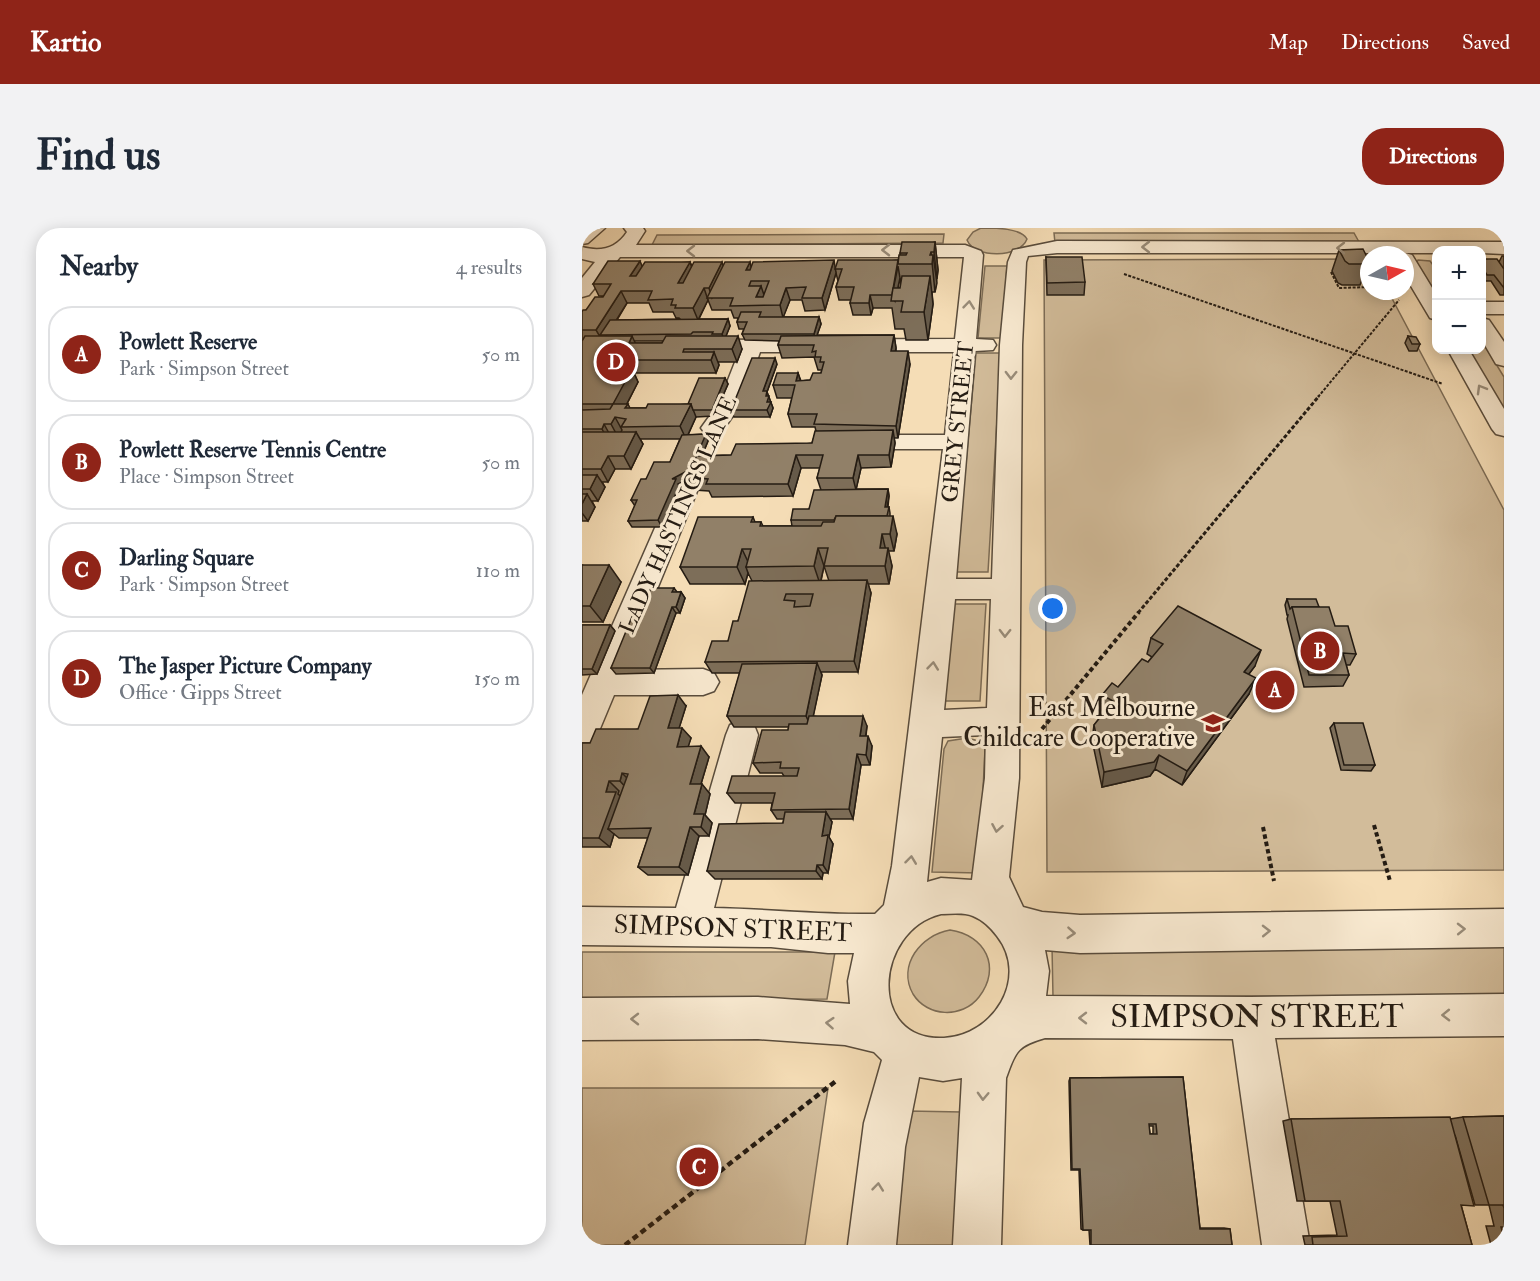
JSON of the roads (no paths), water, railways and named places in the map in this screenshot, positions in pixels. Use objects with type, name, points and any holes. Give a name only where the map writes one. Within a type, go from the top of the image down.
[{"type":"street","points":[[1387,228],[1397,246]]},
{"type":"street","points":[[1426,228],[1437,246]]},
{"type":"street","points":[[1482,228],[1500,248]]},
{"type":"street","points":[[582,291],[614,252],[630,242],[640,230]]},
{"type":"street","points":[[586,242],[614,252],[1057,247],[1360,253]]},
{"type":"street","name":"GREY STREET","points":[[892,925],[909,876],[928,724],[965,345],[996,248],[1017,262],[1011,345],[1003,721],[999,809],[990,877],[1009,919]]},
{"type":"street","points":[[1414,252],[1432,250]]},
{"type":"street","points":[[1414,275],[1432,305]]},
{"type":"street","points":[[1486,308],[1504,308]]},
{"type":"street","points":[[1486,330],[1504,359]]},
{"type":"street","points":[[673,346],[1011,345]]},
{"type":"street","name":"LADY HASTINGS LANE","points":[[713,428],[730,404],[752,346]]},
{"type":"street","points":[[1460,354],[1504,429]]},
{"type":"street","points":[[826,442],[956,442]]},
{"type":"street","name":"LADY HASTINGS LANE","points":[[582,734],[685,489]]},
{"type":"street","points":[[941,590],[1006,589]]},
{"type":"street","points":[[604,683],[703,682]]},
{"type":"street","points":[[928,724],[1003,721]]},
{"type":"street","points":[[690,926],[742,735]]},
{"type":"street","points":[[872,1245],[884,1131],[895,1081],[896,1043],[873,1012],[868,985],[872,957],[892,925],[918,904],[941,896],[963,896],[985,902],[1009,919],[1042,931],[1080,934],[1504,928]]},
{"type":"street","points":[[977,1245],[984,1078],[1004,1034],[1025,1002],[1030,974],[1026,947],[1009,919]]},
{"type":"street","name":"SIMPSON STREET","points":[[582,926],[771,928],[828,934],[892,925]]},
{"type":"street","name":"SIMPSON STREET","points":[[1004,1034],[1045,1017],[1251,1018],[1504,1015]]},
{"type":"street","points":[[582,1019],[758,1018],[845,1024],[896,1043],[929,1060],[953,1060],[977,1054],[1004,1034]]},
{"type":"street","points":[[1251,1018],[1286,1245]]},
{"type":"place","name":"The Jasper Picture Company","points":[[616,362]]},
{"type":"place","name":"Powlett Reserve Tennis Centre","points":[[1320,651]]},
{"type":"place","name":"Powlett Reserve","points":[[1275,690]]},
{"type":"place","name":"East Melbourne Childcare Cooperative","points":[[1213,723]]},
{"type":"place","name":"Darling Square","points":[[699,1167]]}]
